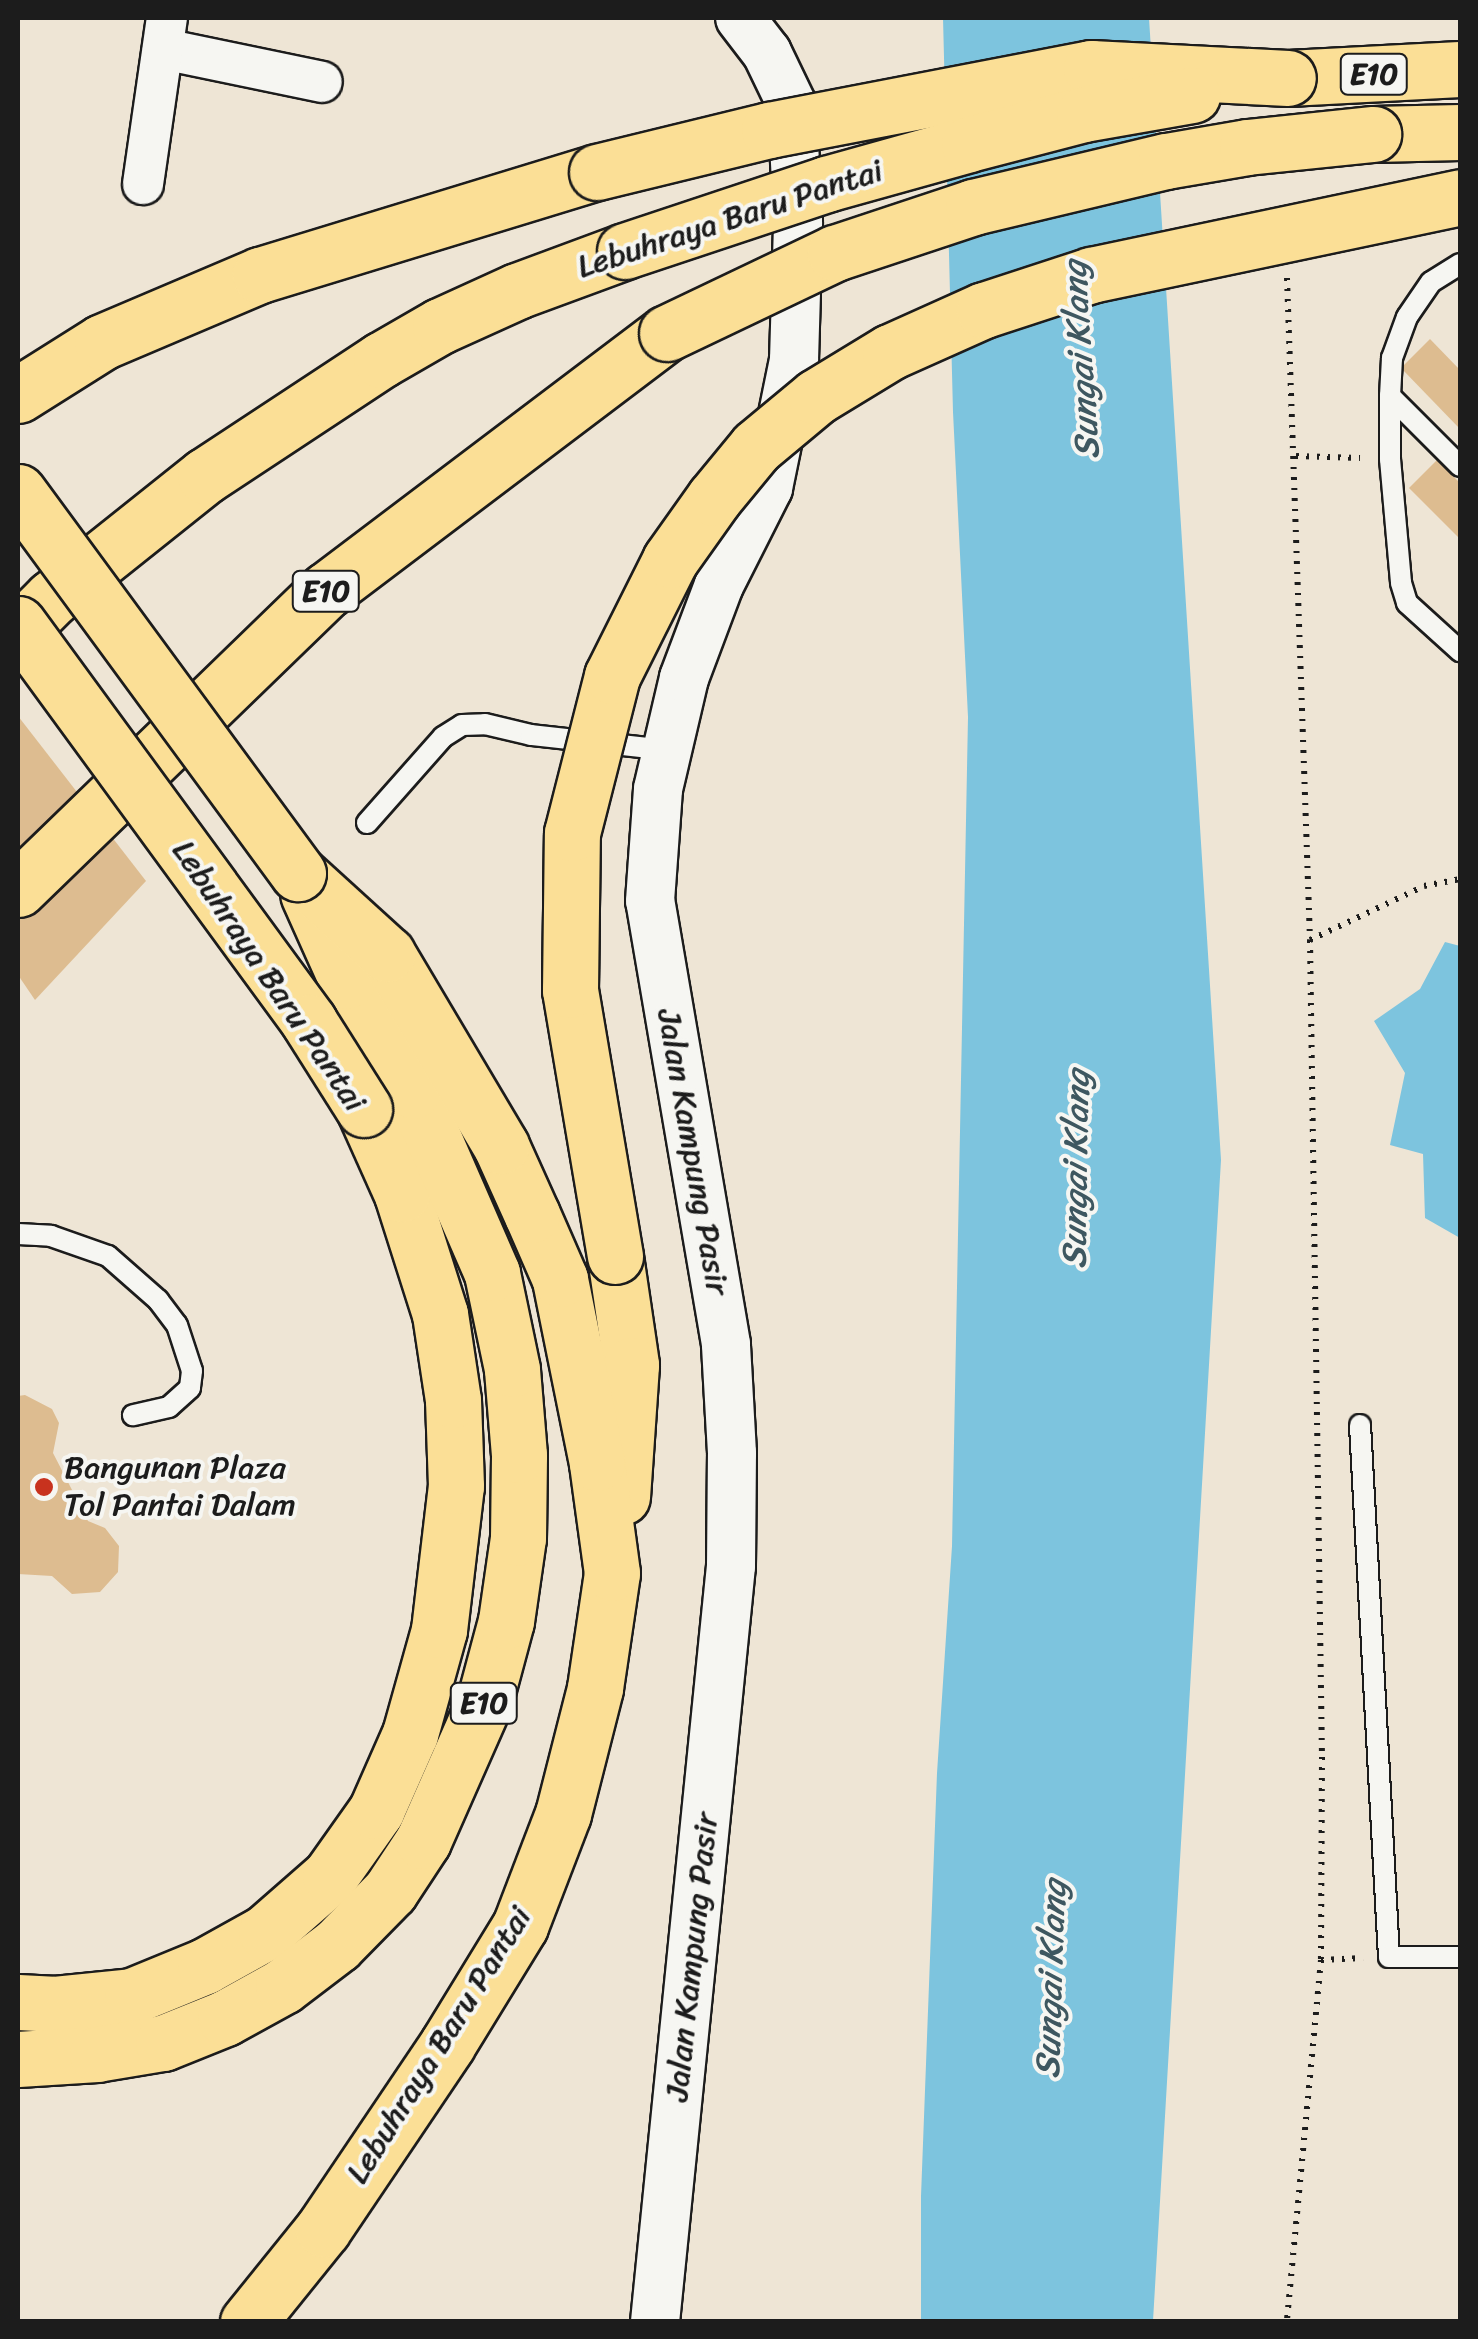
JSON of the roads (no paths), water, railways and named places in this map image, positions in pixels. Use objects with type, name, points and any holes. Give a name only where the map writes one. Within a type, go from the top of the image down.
[{"type":"highway","points":[[18,395],[102,342],[260,275],[597,172],[768,130],[1091,68],[1288,78]]},
{"type":"highway","name":"Lebuhraya Baru Pantai","points":[[18,632],[52,598],[205,476],[381,360],[456,319],[625,251],[826,184],[1046,124],[1288,78],[1460,69]]},
{"type":"highway","name":"Lebuhraya Baru Pantai","points":[[18,889],[327,590],[667,333],[718,305],[834,253],[973,207],[1166,161],[1247,146],[1373,134],[1460,132]]},
{"type":"highway","points":[[612,1573],[629,1442],[631,1365],[570,990],[572,833],[612,676],[670,560],[756,448],[816,397],[890,352],[984,310],[1091,275],[1460,197]]},
{"type":"highway","name":"Lebuhraya Baru Pantai","points":[[18,492],[298,873],[347,982],[409,1087],[492,1273],[512,1369],[519,1455],[518,1538],[506,1621],[484,1702],[458,1771],[424,1841],[390,1891],[337,1944],[283,1986],[225,2018],[162,2043],[97,2054],[18,2059]]},
{"type":"highway","name":"Lebuhraya Baru Pantai","points":[[18,624],[309,1022],[501,1146],[560,1279],[598,1463],[612,1573],[595,1688],[564,1814],[520,1926],[447,2044],[323,2229],[248,2322]]},
{"type":"highway","name":"Lebuhraya Baru Pantai","points":[[18,2002],[52,2004],[132,1996],[205,1966],[266,1932],[330,1876],[376,1811],[410,1734],[439,1630],[456,1486],[453,1400],[434,1297],[402,1194],[409,1087]]},
{"type":"street","name":"Jalan Kampung Pasir","points":[[654,2322],[731,1566],[732,1452],[726,1344],[650,901],[658,790],[684,678],[719,585],[768,488],[794,360],[798,222],[792,106],[767,53],[740,18]]},
{"type":"street","points":[[143,184],[165,33],[322,82]]},
{"type":"lane","points":[[1460,264],[1431,282],[1407,317],[1392,358],[1390,396],[1390,459],[1400,582],[1407,603],[1460,652]]},
{"type":"lane","points":[[1390,396],[1460,466]]},
{"type":"lane","points":[[367,823],[443,738],[462,725],[485,724],[532,735],[667,750]]},
{"type":"lane","points":[[18,1234],[51,1236],[108,1256],[158,1300],[177,1326],[192,1371],[190,1388],[169,1407],[133,1415]]},
{"type":"lane","points":[[1360,1426],[1389,1957],[1460,1957]]},
{"type":"water","name":"Sungai Klang","points":[[943,18],[1149,18],[1221,1160],[1153,2321],[921,2322],[921,2196],[937,1773],[952,1546],[968,717],[953,412]]},
{"type":"water","points":[[1445,942],[1460,946],[1460,1238],[1425,1218],[1423,1154],[1390,1145],[1405,1073],[1374,1021],[1420,989]]},
{"type":"place","name":"Bangunan Plaza Tol Pantai Dalam","points":[[44,1487]]}]
